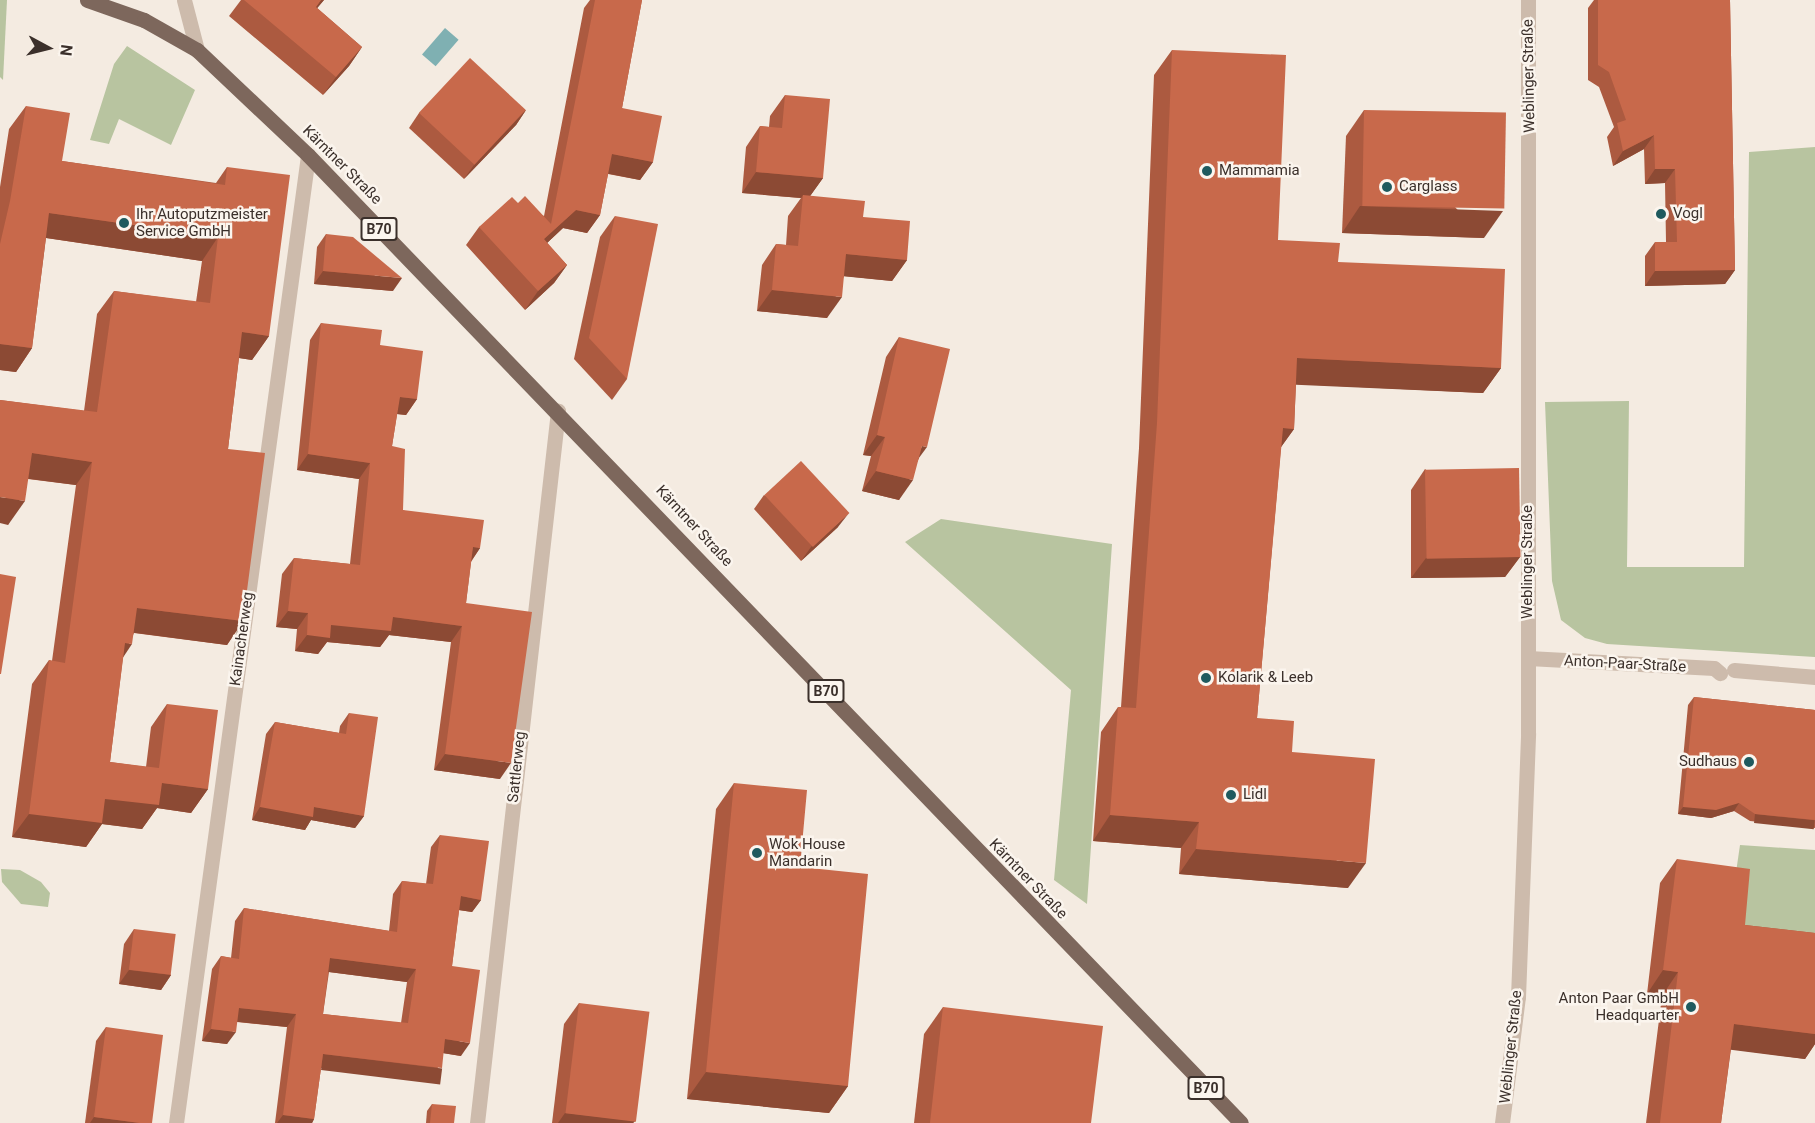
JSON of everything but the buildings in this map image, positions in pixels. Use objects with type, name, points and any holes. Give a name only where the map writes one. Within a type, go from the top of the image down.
[{"type":"main road","name":"Kärntner Straße","points":[[87,0],[144,20],[197,50],[308,155],[558,411],[1241,1123]]},
{"type":"street","points":[[184,0],[197,50]]},
{"type":"street","name":"Weblinger Straße","points":[[1502,1123],[1518,997],[1528,658],[1528,0]]},
{"type":"street","name":"Kainacherweg","points":[[176,1123],[308,155]]},
{"type":"street","name":"Sattlerweg","points":[[477,1123],[558,411]]},
{"type":"street","name":"Anton-Paar-Straße","points":[[1528,658],[1815,677]]},
{"type":"green space","points":[[0,0],[7,0],[3,80],[0,77]]},
{"type":"green space","points":[[127,46],[195,90],[171,145],[119,119],[109,144],[90,140],[114,64]]},
{"type":"green space","points":[[1815,147],[1815,657],[1607,644],[1585,638],[1561,620],[1552,581],[1545,402],[1629,401],[1627,567],[1744,567],[1749,152]]},
{"type":"green space","points":[[941,519],[1112,544],[1087,904],[1054,880],[1071,690],[905,542]]},
{"type":"green space","points":[[1740,845],[1815,850],[1815,959],[1760,1002],[1733,893]]},
{"type":"green space","points":[[1,869],[20,870],[41,882],[50,893],[48,907],[21,904],[2,882]]},
{"type":"water","points":[[445,28],[459,40],[436,66],[422,54]]},
{"type":"place","name":"Mammamia","points":[[1207,171]]},
{"type":"place","name":"Carglass","points":[[1387,187]]},
{"type":"place","name":"Vogl","points":[[1661,214]]},
{"type":"place","name":"Ihr Autoputzmeister Service GmbH","points":[[124,223]]},
{"type":"place","name":"Kolarik & Leeb","points":[[1206,678]]},
{"type":"place","name":"Sudhaus","points":[[1749,762]]},
{"type":"place","name":"Lidl","points":[[1231,795]]},
{"type":"place","name":"Wok House Mandarin","points":[[757,853]]},
{"type":"place","name":"Anton Paar GmbH Headquarter","points":[[1691,1007]]}]
